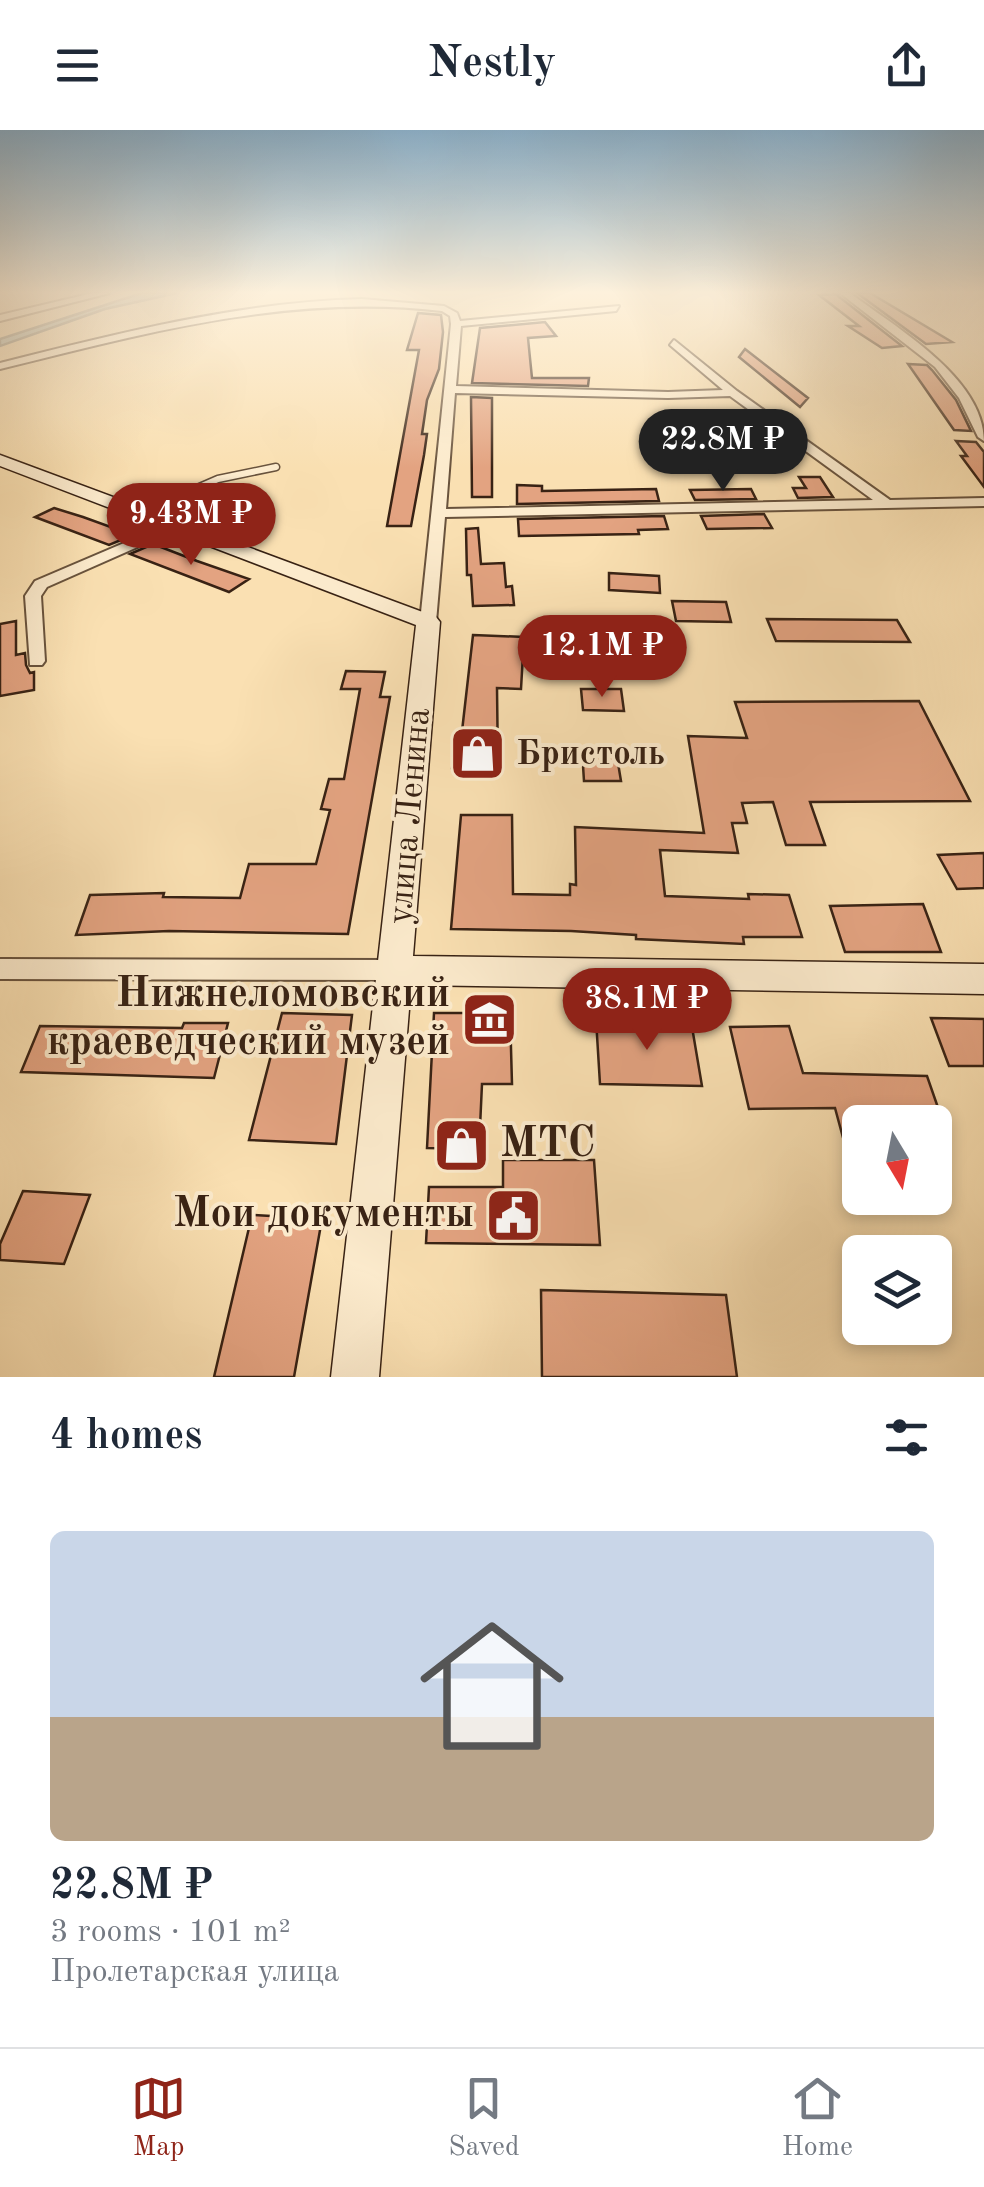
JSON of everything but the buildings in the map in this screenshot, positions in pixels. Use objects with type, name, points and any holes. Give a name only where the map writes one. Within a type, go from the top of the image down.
[{"type":"street","points":[[0,366],[61,351]]},
{"type":"street","name":"улица Ленина","points":[[356,1377],[441,513],[453,351]]},
{"type":"street","points":[[684,351],[733,392],[890,506]]},
{"type":"street","points":[[922,351],[939,364],[964,396],[984,436]]},
{"type":"street","points":[[450,390],[668,395],[733,392]]},
{"type":"street","points":[[3,464],[428,622]]},
{"type":"street","points":[[441,513],[984,502]]},
{"type":"street","points":[[36,661],[33,596],[41,584],[171,527]]},
{"type":"street","points":[[0,969],[395,970],[984,979]]},
{"type":"lane","points":[[139,514],[218,479],[276,466]]},
{"type":"place","name":"Бристоль","points":[[477,754]]},
{"type":"place","name":"Нижнеломовский краеведческий музей","points":[[489,1019]]},
{"type":"place","name":"МТС","points":[[461,1145]]},
{"type":"place","name":"Мои документы","points":[[513,1215]]}]
